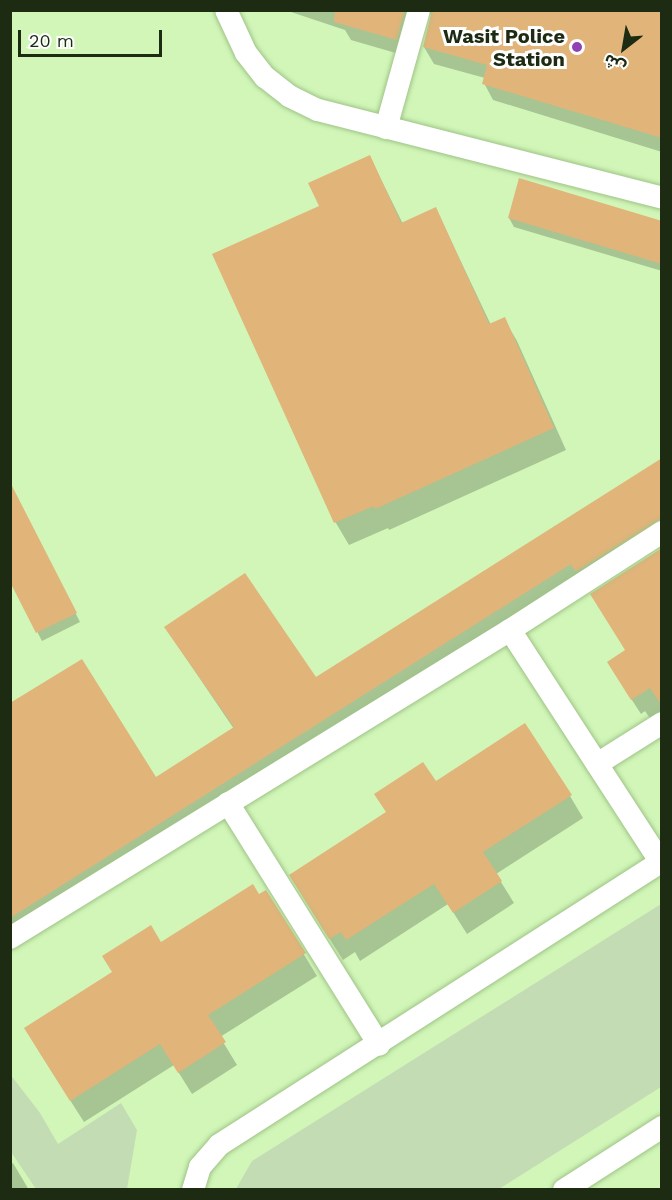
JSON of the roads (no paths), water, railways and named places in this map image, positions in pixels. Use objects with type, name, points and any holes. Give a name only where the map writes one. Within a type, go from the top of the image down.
[{"type":"lane","points":[[226,10],[246,53],[265,77],[289,96],[318,110],[662,198]]},
{"type":"lane","points":[[386,128],[419,10]]},
{"type":"lane","points":[[10,938],[510,630],[662,532]]},
{"type":"lane","points":[[193,1190],[200,1167],[219,1145],[379,1045],[661,861],[510,630]]},
{"type":"lane","points":[[597,764],[662,723]]},
{"type":"lane","points":[[228,803],[379,1045]]},
{"type":"lane","points":[[564,1190],[662,1127]]},
{"type":"place","name":"Wasit Police Station","points":[[577,47]]}]
